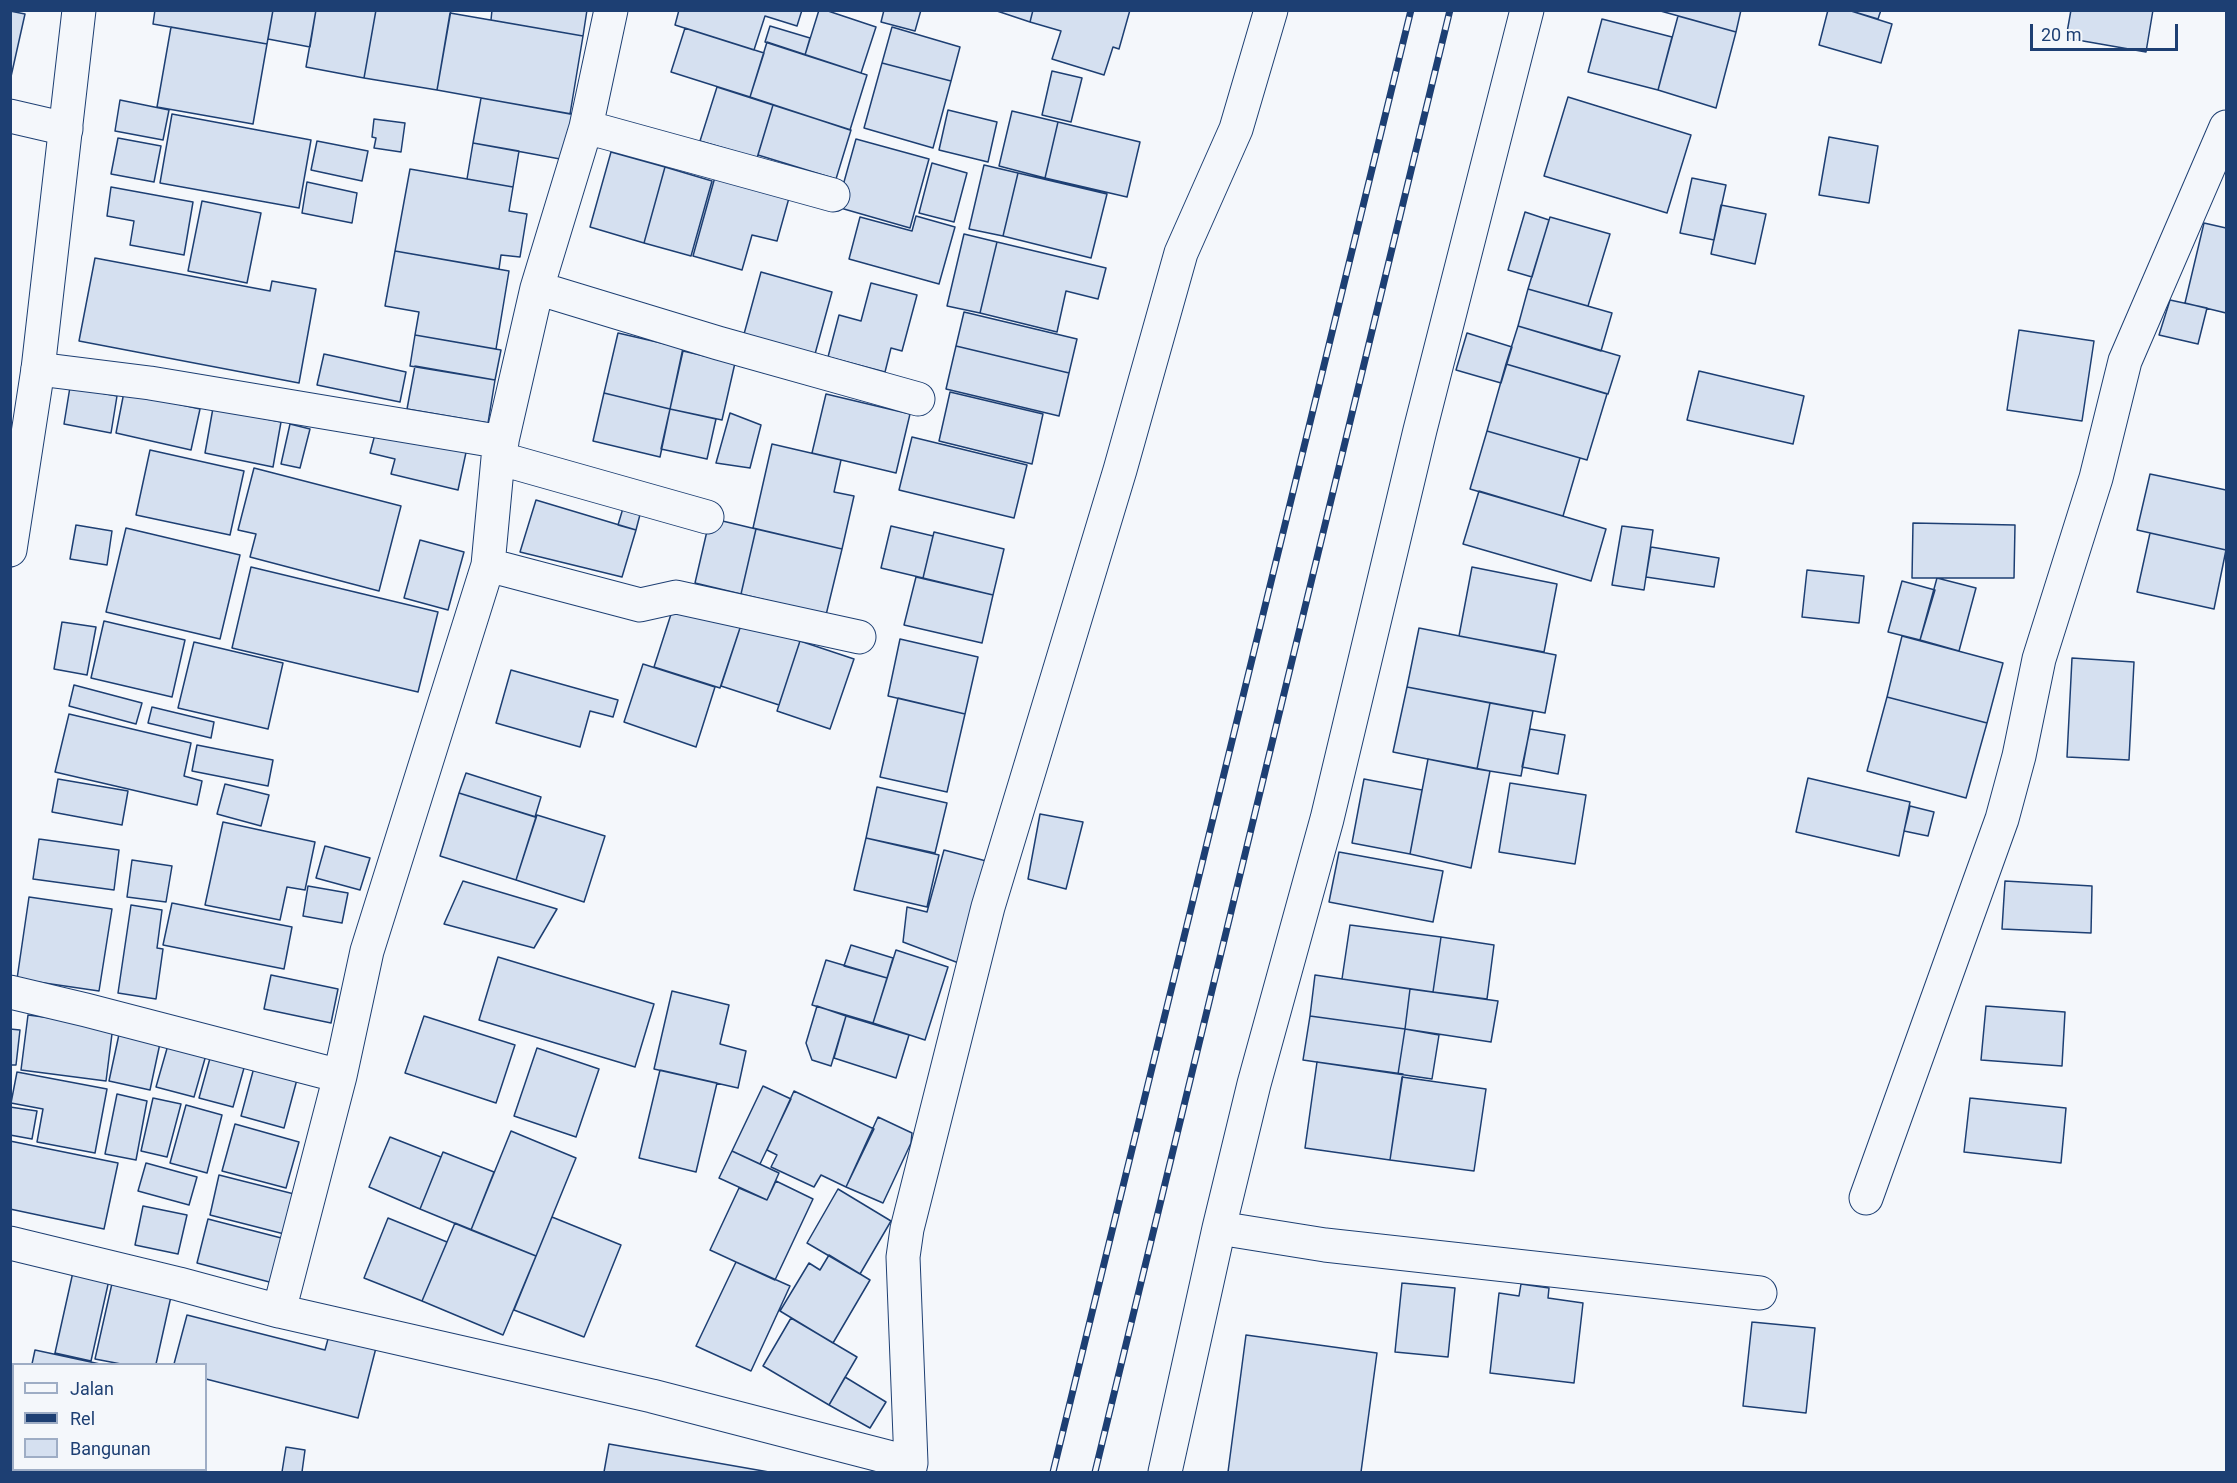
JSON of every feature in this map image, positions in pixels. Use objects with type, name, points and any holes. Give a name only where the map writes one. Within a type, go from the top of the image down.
[{"type":"street","points":[[10,550],[18,455],[38,369],[79,10]]},
{"type":"street","points":[[279,1311],[340,1076],[367,951],[488,566],[500,450],[537,288],[586,127],[611,10]]},
{"type":"street","points":[[10,1243],[279,1311],[652,1396],[910,1468],[903,1257],[907,1229],[988,907],[1117,481],[1181,253],[1236,129],[1271,10]]},
{"type":"street","points":[[1166,1473],[1219,1228],[1254,1084],[1327,819],[1420,430],[1527,10]]},
{"type":"street","points":[[10,116],[66,129]]},
{"type":"street","points":[[586,127],[833,195]]},
{"type":"street","points":[[1866,1198],[2002,819],[2019,756],[2039,659],[2096,478],[2125,360],[2226,127]]},
{"type":"street","points":[[537,288],[718,343],[918,399]]},
{"type":"street","points":[[38,369],[150,383],[500,450],[707,517]]},
{"type":"street","points":[[488,566],[640,605],[676,597],[858,637]]},
{"type":"street","points":[[10,992],[340,1076]]},
{"type":"street","points":[[1219,1228],[1324,1245],[1760,1293]]},
{"type":"street","points":[[83,1471],[100,1473]]},
{"type":"building","points":[[155,10],[273,10],[267,44],[153,24]]},
{"type":"building","points":[[273,10],[316,10],[310,47],[268,39]]},
{"type":"building","points":[[316,10],[376,10],[364,78],[306,67]]},
{"type":"building","points":[[376,10],[451,10],[437,90],[364,78]]},
{"type":"building","points":[[492,10],[587,10],[583,36],[491,20]]},
{"type":"building","points":[[679,10],[802,10],[797,26],[765,16],[754,50],[675,25]]},
{"type":"building","points":[[819,10],[876,27],[861,73],[805,55]]},
{"type":"building","points":[[884,10],[921,10],[915,31],[881,22]]},
{"type":"building","points":[[994,10],[1033,10],[1030,22]]},
{"type":"building","points":[[1033,10],[1130,10],[1119,49],[1113,47],[1104,75],[1052,59],[1061,31],[1030,22]]},
{"type":"building","points":[[1657,10],[1741,10],[1736,32]]},
{"type":"building","points":[[1828,10],[1848,10],[1892,24],[1881,63],[1819,45]]},
{"type":"building","points":[[1848,10],[1881,10],[1878,19]]},
{"type":"building","points":[[2071,10],[2153,10],[2146,52],[2066,38]]},
{"type":"building","points":[[10,11],[25,14],[10,81]]},
{"type":"building","points":[[450,13],[583,36],[570,114],[437,90]]},
{"type":"building","points":[[1678,16],[1736,32],[1716,108],[1658,90]]},
{"type":"building","points":[[1602,19],[1672,37],[1658,90],[1588,72]]},
{"type":"building","points":[[770,26],[810,38],[805,55],[765,42]]},
{"type":"building","points":[[171,27],[267,44],[253,124],[157,107]]},
{"type":"building","points":[[892,27],[960,47],[951,81],[882,63]]},
{"type":"building","points":[[685,28],[764,53],[750,97],[671,72]]},
{"type":"building","points":[[767,42],[867,75],[850,130],[750,97]]},
{"type":"building","points":[[882,63],[951,81],[933,148],[864,128]]},
{"type":"building","points":[[1052,71],[1082,78],[1071,122],[1042,115]]},
{"type":"building","points":[[717,87],[773,105],[757,158],[700,141]]},
{"type":"building","points":[[1568,97],[1691,135],[1667,213],[1544,176]]},
{"type":"building","points":[[481,98],[583,116],[571,161],[473,143]]},
{"type":"building","points":[[120,100],[169,110],[163,140],[115,131]]},
{"type":"building","points":[[773,105],[851,130],[836,179],[758,155]]},
{"type":"building","points":[[948,110],[997,122],[988,162],[939,150]]},
{"type":"building","points":[[1012,111],[1058,122],[1045,178],[999,166]]},
{"type":"building","points":[[172,114],[311,140],[299,208],[160,183]]},
{"type":"building","points":[[374,119],[405,123],[401,152],[374,148],[376,138],[372,137]]},
{"type":"building","points":[[1058,122],[1140,142],[1127,197],[1045,178]]},
{"type":"building","points":[[1829,137],[1878,146],[1869,203],[1819,195]]},
{"type":"building","points":[[118,138],[161,146],[154,182],[111,174]]},
{"type":"building","points":[[856,139],[929,159],[910,228],[837,207]]},
{"type":"building","points":[[317,141],[368,151],[362,181],[311,170]]},
{"type":"building","points":[[473,143],[519,151],[513,187],[467,179]]},
{"type":"building","points":[[611,152],[665,167],[644,243],[590,227]]},
{"type":"building","points":[[932,163],[967,173],[954,222],[919,213]]},
{"type":"building","points":[[984,165],[1018,173],[1003,236],[969,229]]},
{"type":"building","points":[[665,167],[712,181],[691,256],[644,243]]},
{"type":"building","points":[[410,169],[513,187],[509,211],[527,214],[520,257],[501,255],[499,269],[395,251]]},
{"type":"building","points":[[1018,173],[1107,194],[1091,258],[1003,236]]},
{"type":"building","points":[[715,177],[789,198],[777,241],[752,235],[742,270],[693,256]]},
{"type":"building","points":[[1692,178],[1726,185],[1714,240],[1680,233]]},
{"type":"building","points":[[307,182],[357,193],[352,223],[302,213]]},
{"type":"building","points":[[111,187],[193,202],[184,255],[130,245],[134,221],[107,216]]},
{"type":"building","points":[[202,201],[261,213],[247,283],[188,271]]},
{"type":"building","points":[[1721,205],[1766,214],[1755,264],[1711,254]]},
{"type":"building","points":[[1525,212],[1549,220],[1532,277],[1508,270]]},
{"type":"building","points":[[916,216],[955,227],[939,284],[849,259],[860,217],[912,231]]},
{"type":"building","points":[[1550,217],[1610,234],[1588,306],[1528,289]]},
{"type":"building","points":[[2204,223],[2226,228],[2226,313],[2185,303]]},
{"type":"building","points":[[964,234],[997,242],[980,313],[947,306]]},
{"type":"building","points":[[997,242],[1106,268],[1098,299],[1066,291],[1057,332],[980,313]]},
{"type":"building","points":[[395,251],[509,271],[496,349],[415,335],[419,312],[385,306]]},
{"type":"building","points":[[95,258],[270,291],[272,281],[316,289],[299,383],[79,341]]},
{"type":"building","points":[[761,272],[832,292],[812,365],[741,345]]},
{"type":"building","points":[[871,283],[917,295],[902,351],[891,348],[885,372],[828,357],[839,315],[861,321]]},
{"type":"building","points":[[1528,289],[1612,313],[1601,351],[1518,326]]},
{"type":"building","points":[[2170,300],[2207,308],[2198,344],[2159,335]]},
{"type":"building","points":[[964,312],[1077,339],[1069,373],[956,346]]},
{"type":"building","points":[[1518,326],[1620,356],[1608,394],[1506,364]]},
{"type":"building","points":[[2019,330],[2094,341],[2082,421],[2007,410]]},
{"type":"building","points":[[618,333],[683,348],[670,409],[604,393]]},
{"type":"building","points":[[1467,333],[1512,347],[1501,383],[1456,370]]},
{"type":"building","points":[[415,335],[501,350],[495,380],[410,366]]},
{"type":"building","points":[[956,346],[1069,373],[1059,416],[946,389]]},
{"type":"building","points":[[683,351],[735,363],[722,420],[670,409]]},
{"type":"building","points":[[324,354],[406,372],[400,402],[317,385]]},
{"type":"building","points":[[1506,364],[1607,394],[1587,460],[1487,431]]},
{"type":"building","points":[[415,366],[495,380],[488,423],[407,409]]},
{"type":"building","points":[[1699,371],[1804,396],[1793,444],[1687,420]]},
{"type":"building","points":[[70,387],[117,396],[111,433],[64,424]]},
{"type":"building","points":[[124,392],[200,409],[191,450],[116,433]]},
{"type":"building","points":[[950,392],[1043,414],[1032,464],[939,441]]},
{"type":"building","points":[[604,393],[670,409],[660,457],[593,441]]},
{"type":"building","points":[[826,394],[910,414],[896,473],[812,453]]},
{"type":"building","points":[[213,408],[281,422],[273,467],[205,453]]},
{"type":"building","points":[[670,409],[716,419],[707,459],[661,449]]},
{"type":"building","points":[[730,413],[761,425],[750,468],[716,463]]},
{"type":"building","points":[[378,423],[468,443],[458,490],[391,474],[395,459],[370,453]]},
{"type":"building","points":[[290,424],[310,429],[300,468],[281,464]]},
{"type":"building","points":[[1487,431],[1580,458],[1563,516],[1470,489]]},
{"type":"building","points":[[912,437],[1027,465],[1014,518],[899,490]]},
{"type":"building","points":[[772,444],[841,460],[834,492],[854,496],[842,549],[753,528]]},
{"type":"building","points":[[150,450],[244,471],[230,535],[136,515]]},
{"type":"building","points":[[254,468],[401,506],[379,591],[250,557],[256,534],[238,530]]},
{"type":"building","points":[[2150,474],[2226,490],[2226,550],[2137,530]]},
{"type":"building","points":[[1479,491],[1606,529],[1591,581],[1463,544]]},
{"type":"building","points":[[626,498],[643,503],[636,530],[618,525]]},
{"type":"building","points":[[536,500],[636,530],[622,577],[520,552]]},
{"type":"building","points":[[710,518],[756,529],[741,594],[695,583]]},
{"type":"building","points":[[1913,523],[2015,525],[2014,578],[1912,578]]},
{"type":"building","points":[[76,525],[112,531],[107,565],[70,559]]},
{"type":"building","points":[[891,526],[933,536],[923,578],[881,568]]},
{"type":"building","points":[[1622,526],[1653,530],[1644,590],[1612,585]]},
{"type":"building","points":[[126,528],[240,555],[220,639],[106,612]]},
{"type":"building","points":[[756,529],[842,549],[826,615],[741,594]]},
{"type":"building","points":[[934,532],[1004,549],[993,595],[923,578]]},
{"type":"building","points":[[2150,533],[2226,550],[2214,609],[2137,592]]},
{"type":"building","points":[[420,540],[464,552],[448,610],[404,598]]},
{"type":"building","points":[[1651,547],[1719,558],[1714,587],[1646,577]]},
{"type":"building","points":[[251,567],[438,612],[418,692],[232,648]]},
{"type":"building","points":[[1472,567],[1557,584],[1544,652],[1459,636]]},
{"type":"building","points":[[1807,570],[1864,576],[1859,623],[1802,617]]},
{"type":"building","points":[[916,577],[993,595],[982,643],[904,625]]},
{"type":"building","points":[[1937,578],[1976,588],[1959,651],[1920,640]]},
{"type":"building","points":[[1902,581],[1935,590],[1920,640],[1888,632]]},
{"type":"building","points":[[673,608],[741,625],[720,688],[654,667]]},
{"type":"building","points":[[104,621],[185,640],[172,697],[91,678]]},
{"type":"building","points":[[62,622],[96,627],[87,675],[54,669]]},
{"type":"building","points":[[741,625],[800,641],[779,705],[721,686]]},
{"type":"building","points":[[1419,628],[1556,655],[1545,713],[1407,687]]},
{"type":"building","points":[[1902,636],[2003,663],[1987,723],[1887,697]]},
{"type":"building","points":[[900,639],[978,657],[965,714],[888,696]]},
{"type":"building","points":[[800,641],[854,659],[830,729],[777,711]]},
{"type":"building","points":[[194,642],[283,663],[268,729],[178,708]]},
{"type":"building","points":[[2072,658],[2134,662],[2129,760],[2067,757]]},
{"type":"building","points":[[643,664],[715,687],[696,747],[624,722]]},
{"type":"building","points":[[511,670],[618,700],[613,717],[590,711],[580,747],[496,723]]},
{"type":"building","points":[[74,685],[142,703],[136,724],[69,706]]},
{"type":"building","points":[[1407,687],[1490,703],[1477,769],[1393,752]]},
{"type":"building","points":[[1887,697],[1987,723],[1966,798],[1867,771]]},
{"type":"building","points":[[898,698],[965,714],[947,792],[880,777]]},
{"type":"building","points":[[1490,703],[1533,711],[1521,776],[1477,769]]},
{"type":"building","points":[[152,707],[214,722],[211,738],[148,723]]},
{"type":"building","points":[[69,714],[191,743],[184,776],[202,781],[197,805],[55,772]]},
{"type":"building","points":[[1530,729],[1565,735],[1558,774],[1522,767]]},
{"type":"building","points":[[197,745],[273,760],[268,786],[192,771]]},
{"type":"building","points":[[1428,759],[1490,771],[1471,868],[1410,854]]},
{"type":"building","points":[[466,773],[541,797],[535,817],[459,793]]},
{"type":"building","points":[[1808,778],[1910,802],[1899,856],[1796,832]]},
{"type":"building","points":[[58,779],[128,791],[122,825],[52,812]]},
{"type":"building","points":[[1364,779],[1422,790],[1410,854],[1352,843]]},
{"type":"building","points":[[1510,783],[1586,795],[1575,864],[1499,852]]},
{"type":"building","points":[[225,784],[269,795],[261,826],[217,814]]},
{"type":"building","points":[[877,787],[947,803],[935,853],[866,838]]},
{"type":"building","points":[[459,793],[536,817],[516,880],[440,856]]},
{"type":"building","points":[[1910,806],[1934,812],[1928,836],[1904,831]]},
{"type":"building","points":[[1040,814],[1083,822],[1066,889],[1028,879]]},
{"type":"building","points":[[537,815],[605,836],[584,902],[516,880]]},
{"type":"building","points":[[223,822],[315,842],[305,890],[287,887],[280,920],[205,905]]},
{"type":"building","points":[[866,838],[939,855],[927,907],[854,890]]},
{"type":"building","points":[[39,839],[119,850],[114,890],[33,879]]},
{"type":"building","points":[[325,846],[370,858],[360,890],[316,878]]},
{"type":"building","points":[[944,850],[990,862],[964,965],[903,942],[907,907],[927,912]]},
{"type":"building","points":[[1339,852],[1443,871],[1433,922],[1329,902]]},
{"type":"building","points":[[132,860],[172,866],[166,902],[127,897]]},
{"type":"building","points":[[463,881],[557,909],[534,948],[444,924]]},
{"type":"building","points":[[2005,881],[2092,886],[2091,933],[2002,929]]},
{"type":"building","points":[[308,886],[348,893],[342,923],[303,916]]},
{"type":"building","points":[[29,897],[112,909],[99,991],[17,979]]},
{"type":"building","points":[[172,903],[292,927],[284,969],[163,945]]},
{"type":"building","points":[[131,905],[162,910],[157,948],[163,949],[156,999],[118,993]]},
{"type":"building","points":[[1350,925],[1441,937],[1433,992],[1342,979]]},
{"type":"building","points":[[1441,937],[1494,945],[1487,999],[1433,992]]},
{"type":"building","points":[[851,945],[893,958],[887,978],[844,966]]},
{"type":"building","points":[[896,950],[948,967],[925,1040],[873,1023]]},
{"type":"building","points":[[498,957],[654,1004],[635,1067],[479,1020]]},
{"type":"building","points":[[826,960],[887,978],[873,1023],[812,1005]]},
{"type":"building","points":[[271,975],[338,989],[331,1023],[264,1009]]},
{"type":"building","points":[[1315,975],[1410,989],[1405,1029],[1310,1016]]},
{"type":"building","points":[[1410,989],[1498,1001],[1491,1042],[1405,1029]]},
{"type":"building","points":[[672,991],[729,1005],[720,1044],[746,1051],[738,1088],[654,1069]]},
{"type":"building","points":[[817,1006],[846,1016],[831,1066],[812,1060],[806,1043]]},
{"type":"building","points":[[1986,1006],[2065,1012],[2062,1066],[1981,1060]]},
{"type":"building","points":[[28,1015],[113,1026],[106,1081],[21,1070]]},
{"type":"building","points":[[424,1016],[515,1045],[496,1103],[405,1073]]},
{"type":"building","points":[[846,1016],[909,1035],[896,1078],[834,1058]]},
{"type":"building","points":[[1310,1016],[1405,1029],[1398,1074],[1303,1060]]},
{"type":"building","points":[[121,1025],[162,1034],[150,1090],[109,1081]]},
{"type":"building","points":[[10,1029],[20,1030],[16,1065],[10,1065]]},
{"type":"building","points":[[1405,1029],[1439,1035],[1432,1079],[1398,1074]]},
{"type":"building","points":[[170,1038],[208,1048],[194,1097],[156,1087]]},
{"type":"building","points":[[537,1048],[599,1069],[576,1137],[514,1116]]},
{"type":"building","points":[[212,1051],[246,1061],[233,1107],[199,1098]]},
{"type":"building","points":[[256,1060],[299,1072],[284,1128],[241,1116]]},
{"type":"building","points":[[1317,1062],[1403,1074],[1390,1160],[1305,1148]]},
{"type":"building","points":[[660,1070],[717,1083],[696,1172],[639,1158]]},
{"type":"building","points":[[17,1072],[107,1089],[95,1153],[37,1142],[43,1109],[11,1103]]},
{"type":"building","points":[[1402,1077],[1486,1089],[1474,1171],[1390,1160]]},
{"type":"building","points":[[763,1086],[791,1099],[760,1164],[732,1151]]},
{"type":"building","points":[[794,1091],[874,1129],[846,1187],[821,1175],[814,1187],[771,1167],[777,1155],[767,1150]]},
{"type":"building","points":[[117,1094],[147,1101],[136,1160],[105,1154]]},
{"type":"building","points":[[153,1098],[181,1104],[167,1157],[141,1151]]},
{"type":"building","points":[[1970,1098],[2066,1108],[2061,1163],[1964,1152]]},
{"type":"building","points":[[186,1105],[222,1115],[207,1173],[170,1163]]},
{"type":"building","points":[[10,1107],[37,1111],[32,1139],[10,1135]]},
{"type":"building","points":[[878,1117],[912,1133],[911,1143],[883,1203],[846,1187]]},
{"type":"building","points":[[235,1124],[299,1142],[286,1188],[222,1171]]},
{"type":"building","points":[[511,1131],[576,1158],[536,1256],[471,1230]]},
{"type":"building","points":[[390,1137],[441,1157],[420,1209],[369,1187]]},
{"type":"building","points":[[10,1141],[118,1163],[104,1229],[10,1209]]},
{"type":"building","points":[[732,1151],[779,1173],[767,1200],[719,1178]]},
{"type":"building","points":[[443,1152],[494,1172],[471,1230],[420,1209]]},
{"type":"building","points":[[146,1163],[197,1177],[189,1205],[138,1191]]},
{"type":"building","points":[[219,1175],[302,1196],[292,1236],[210,1215]]},
{"type":"building","points":[[776,1181],[813,1199],[775,1280],[710,1250],[739,1188],[767,1200]]},
{"type":"building","points":[[838,1189],[891,1221],[860,1274],[807,1243]]},
{"type":"building","points":[[143,1206],[187,1215],[178,1254],[135,1245]]},
{"type":"building","points":[[552,1217],[621,1245],[584,1337],[514,1310]]},
{"type":"building","points":[[388,1218],[447,1242],[422,1301],[364,1278]]},
{"type":"building","points":[[208,1219],[289,1240],[277,1284],[197,1263]]},
{"type":"building","points":[[455,1223],[536,1256],[503,1335],[422,1301]]},
{"type":"building","points":[[829,1255],[870,1280],[833,1343],[780,1311],[809,1263],[820,1270]]},
{"type":"building","points":[[736,1262],[790,1286],[751,1371],[696,1346]]},
{"type":"building","points":[[75,1263],[111,1271],[91,1361],[55,1353]]},
{"type":"building","points":[[113,1279],[172,1292],[156,1363],[116,1363],[95,1359]]},
{"type":"building","points":[[1402,1283],[1455,1288],[1448,1357],[1395,1352]]},
{"type":"building","points":[[1521,1284],[1549,1288],[1548,1298],[1583,1303],[1574,1383],[1490,1373],[1499,1293],[1519,1296]]},
{"type":"building","points":[[187,1315],[325,1350],[331,1328],[378,1340],[358,1418],[207,1379],[207,1363],[174,1363]]},
{"type":"building","points":[[791,1318],[857,1357],[829,1405],[763,1366]]},
{"type":"building","points":[[1752,1322],[1815,1328],[1806,1413],[1743,1406]]},
{"type":"building","points":[[1246,1335],[1377,1353],[1361,1472],[1228,1472]]},
{"type":"building","points":[[35,1350],[95,1363],[32,1363]]},
{"type":"building","points":[[845,1377],[886,1402],[870,1428],[829,1405]]},
{"type":"building","points":[[10,1384],[12,1384],[12,1422],[10,1422]]},
{"type":"building","points":[[609,1444],[769,1472],[604,1472]]},
{"type":"building","points":[[286,1447],[305,1450],[302,1472],[282,1472]]},
{"type":"railway","points":[[1053,1472],[1411,10]]},
{"type":"railway","points":[[1095,1472],[1450,10]]}]
